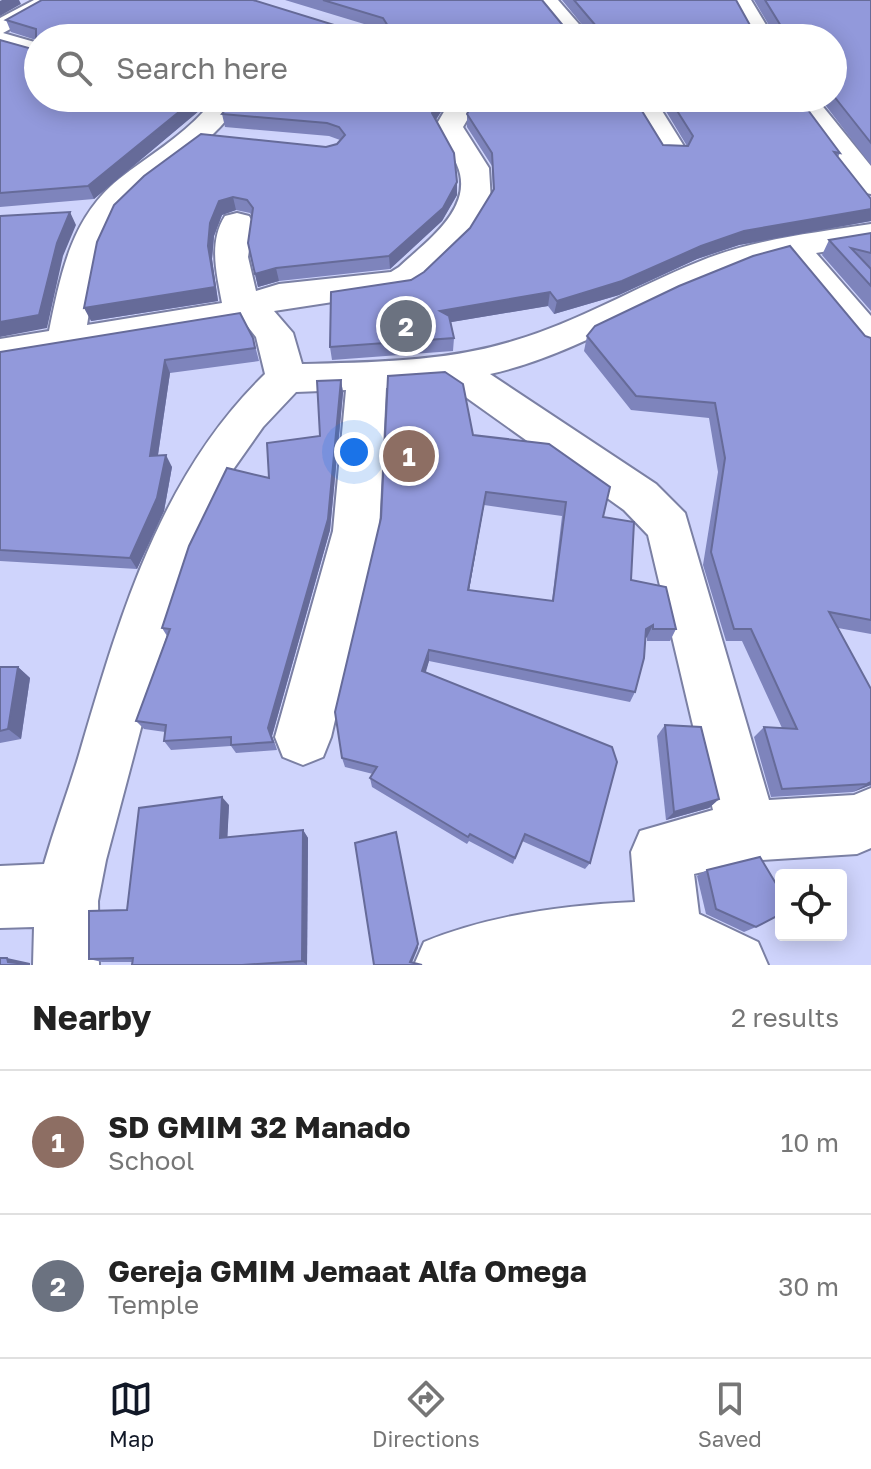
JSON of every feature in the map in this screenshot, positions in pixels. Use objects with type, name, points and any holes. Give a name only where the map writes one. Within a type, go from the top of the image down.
[{"type":"street","points":[[546,0],[567,24]]},
{"type":"street","points":[[740,0],[754,24]]},
{"type":"street","points":[[0,27],[46,1]]},
{"type":"street","points":[[0,40],[24,47]]},
{"type":"street","points":[[65,343],[92,230],[89,212],[211,137],[219,112]]},
{"type":"street","points":[[0,352],[248,311],[254,305],[279,296],[399,282],[424,264],[455,232],[475,201],[474,168],[449,127],[456,112]]},
{"type":"street","points":[[648,112],[672,151]]},
{"type":"street","points":[[811,112],[871,185]]},
{"type":"street","points":[[825,132],[856,132]]},
{"type":"street","points":[[237,223],[231,257],[248,311],[274,333],[286,378]]},
{"type":"street","points":[[66,965],[68,894],[124,693],[168,560],[201,485],[233,432],[261,399],[286,378],[367,375],[500,359],[605,320],[710,269],[768,250],[871,234]]},
{"type":"street","points":[[793,247],[871,340]]},
{"type":"street","points":[[451,367],[640,497],[669,527],[748,831]]},
{"type":"street","points":[[303,737],[356,531],[367,375]]},
{"type":"street","points":[[670,933],[661,852],[748,831],[857,824],[871,817]]},
{"type":"street","points":[[0,897],[68,894]]},
{"type":"street","points":[[447,965],[521,944],[613,933],[670,933],[735,965]]},
{"type":"building","points":[[42,0],[253,0],[331,24],[24,25],[6,20]]},
{"type":"building","points":[[323,0],[542,0],[562,24],[387,24],[383,18]]},
{"type":"building","points":[[574,0],[736,0],[749,24],[594,24]]},
{"type":"building","points":[[765,0],[871,0],[871,143],[846,112],[847,24],[780,24]]},
{"type":"building","points":[[0,40],[24,47],[24,112],[179,112],[88,186],[0,193]]},
{"type":"building","points":[[433,112],[454,153],[457,182],[443,208],[389,256],[276,268],[255,274],[248,243],[253,208],[247,200],[233,197],[219,201],[210,223],[208,246],[215,287],[84,308],[97,242],[114,205],[144,176],[201,134],[326,147],[337,144],[345,135],[339,127],[327,123],[222,114]]},
{"type":"building","points":[[643,112],[663,145],[688,146],[693,136],[678,112],[809,112],[840,153],[834,152],[871,199],[871,209],[744,231],[701,246],[622,281],[557,301],[550,292],[440,311],[449,316],[454,338],[330,347],[331,292],[411,280],[424,272],[470,228],[494,189],[492,153],[467,114]]},
{"type":"building","points":[[70,212],[57,243],[39,315],[0,322],[0,216]]},
{"type":"building","points":[[871,233],[871,253],[851,248],[871,269],[871,286],[829,240]]},
{"type":"building","points":[[790,246],[865,336],[871,338],[871,620],[829,612],[871,689],[871,782],[867,784],[782,789],[764,727],[797,729],[751,629],[734,629],[711,552],[725,458],[715,403],[636,396],[587,336],[595,326],[679,286],[753,256]]},
{"type":"building","points":[[240,313],[255,348],[165,360],[150,456],[166,455],[157,498],[130,558],[0,550],[0,352]]},
{"type":"building","points":[[445,372],[463,384],[473,435],[549,444],[610,487],[603,517],[634,522],[631,580],[666,587],[676,629],[653,629],[653,625],[646,629],[644,658],[635,692],[429,650],[422,671],[612,747],[617,762],[590,863],[525,834],[515,858],[470,834],[468,837],[370,778],[377,767],[342,758],[335,712],[381,518],[388,376]],"holes":[[[486,492],[566,502],[553,601],[468,590]]]},
{"type":"building","points":[[341,380],[328,519],[268,728],[273,742],[231,745],[231,737],[164,741],[166,725],[136,721],[170,629],[162,628],[189,546],[227,468],[269,478],[267,443],[320,436],[317,381]]},
{"type":"building","points":[[0,667],[18,667],[8,729],[0,731]]},
{"type":"building","points":[[665,725],[701,727],[719,799],[674,812]]},
{"type":"building","points":[[222,797],[220,838],[303,830],[302,961],[242,965],[132,965],[133,958],[89,959],[89,911],[127,910],[139,808]]},
{"type":"building","points":[[396,832],[418,944],[410,962],[422,965],[374,965],[355,843]]},
{"type":"building","points":[[760,857],[775,882],[775,917],[756,927],[716,909],[707,870]]},
{"type":"building","points":[[0,958],[7,958],[8,962],[17,963],[0,965]]},
{"type":"place","name":"Gereja GMIM Jemaat Alfa Omega","points":[[406,326]]},
{"type":"place","name":"SD GMIM 32 Manado","points":[[409,456]]}]
